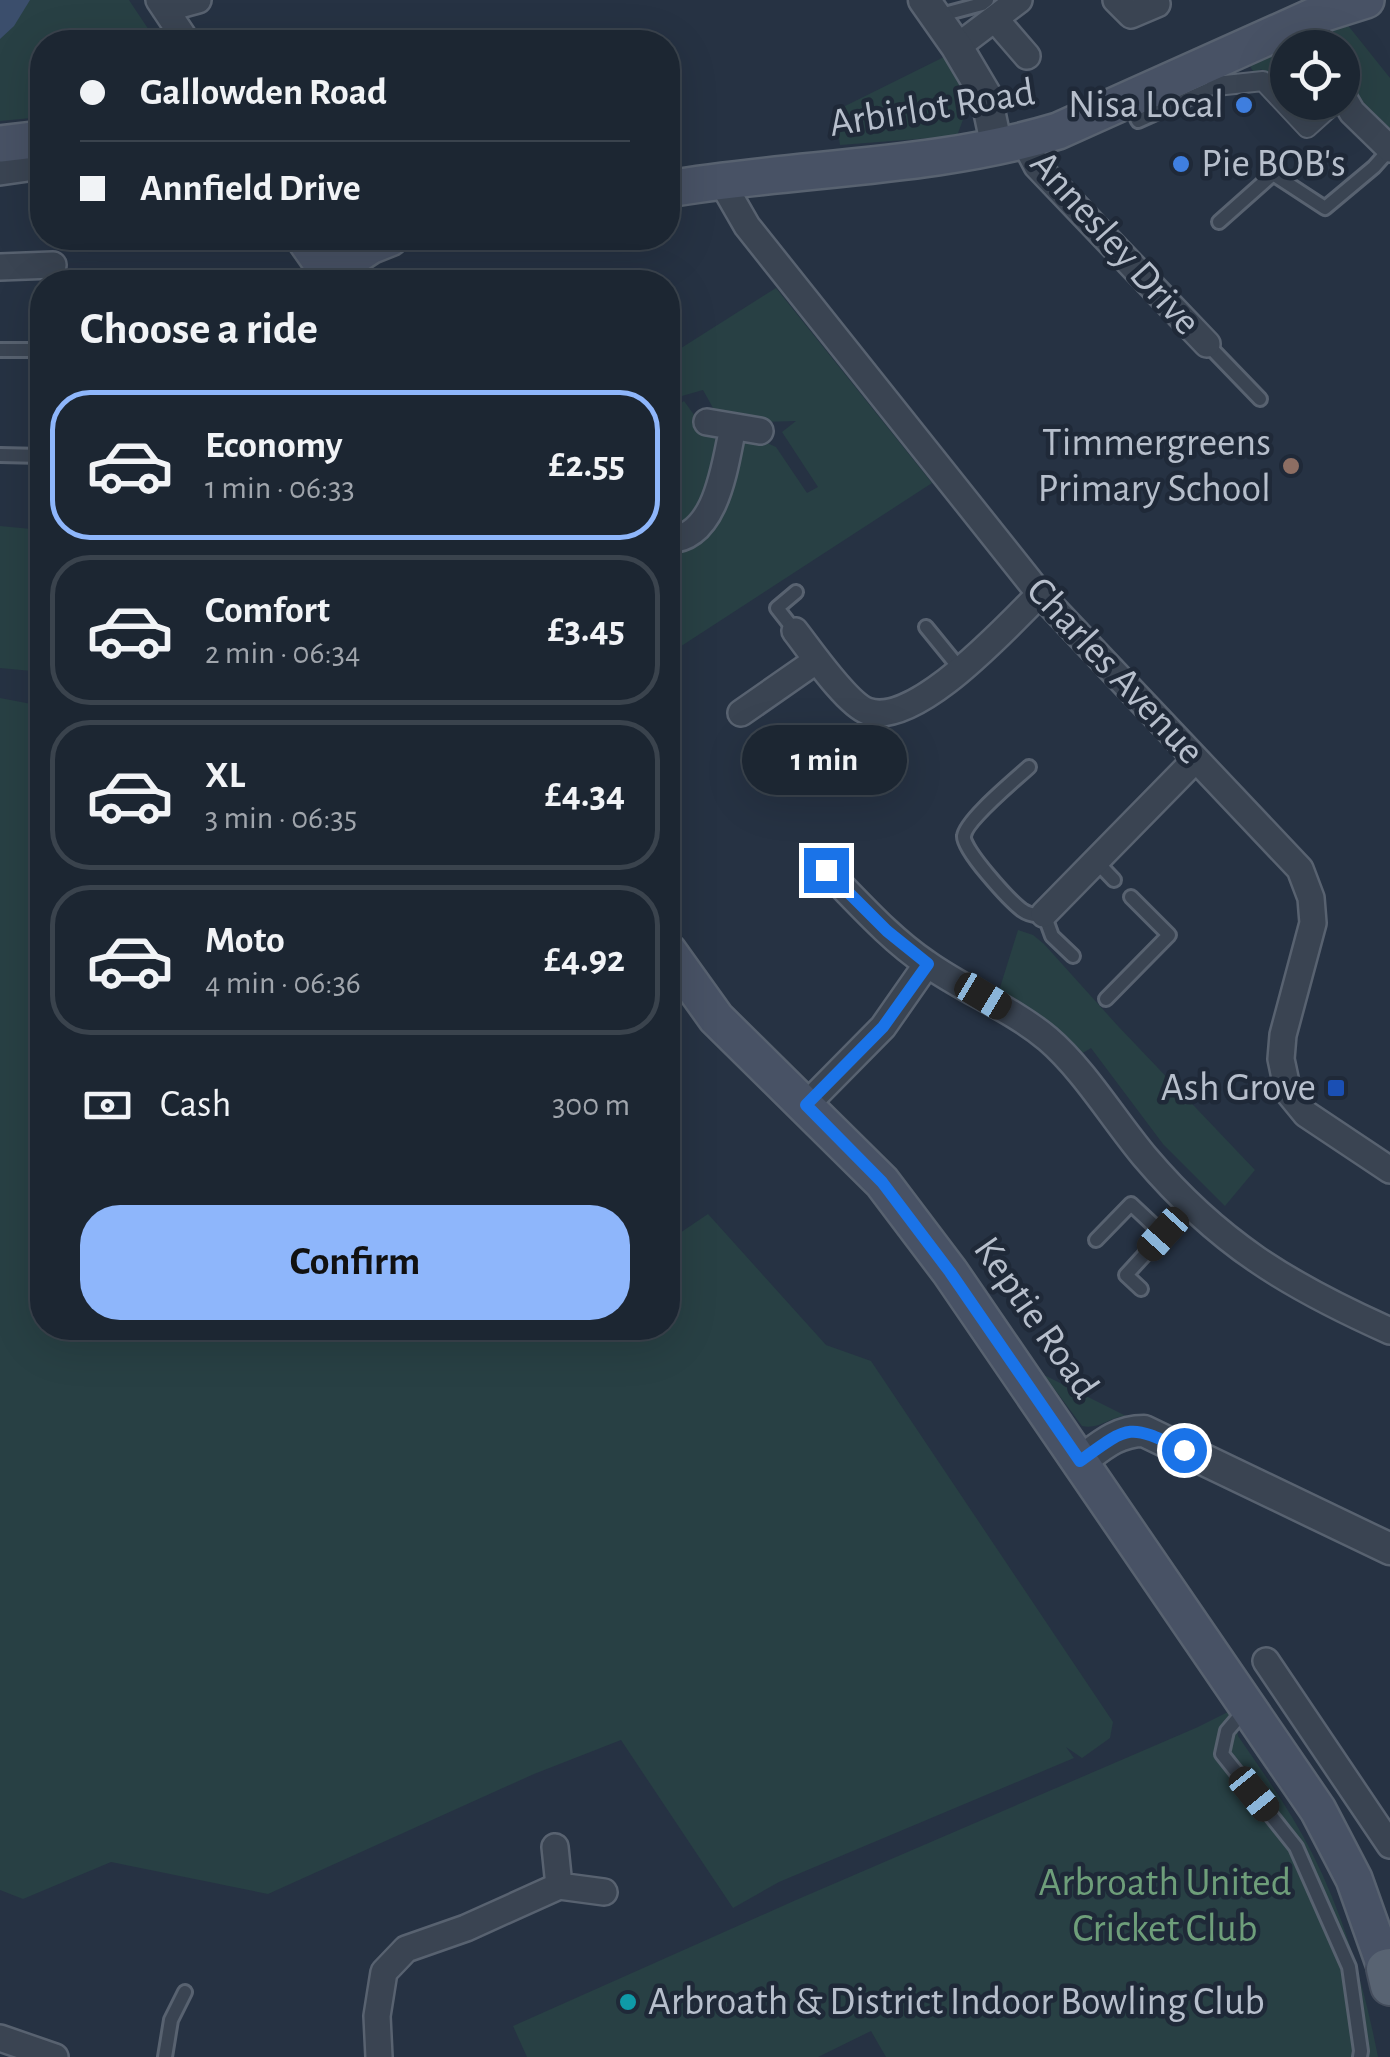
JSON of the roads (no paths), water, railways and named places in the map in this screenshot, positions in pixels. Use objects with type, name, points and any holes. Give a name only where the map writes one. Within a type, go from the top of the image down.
[{"type":"main road","name":"Arbirlot Road","points":[[1321,30],[1366,0]]},
{"type":"main road","name":"Arbirlot Road","points":[[680,187],[947,156],[1010,144],[1058,131],[1128,98],[1211,75],[1270,51]]},
{"type":"main road","points":[[0,144],[30,140]]},
{"type":"main road","points":[[342,270],[365,250]]},
{"type":"main road","name":"Keptie Road","points":[[680,967],[716,1018],[882,1182],[950,1272],[1318,1810],[1362,1899],[1389,1974]]},
{"type":"street","points":[[179,30],[162,5],[198,0]]},
{"type":"street","points":[[957,48],[991,10],[1019,0]]},
{"type":"street","points":[[1116,0],[1131,16],[1157,4]]},
{"type":"street","points":[[930,8],[986,96],[1010,144]]},
{"type":"street","points":[[991,10],[1027,56]]},
{"type":"street","points":[[1211,75],[1262,82],[1270,90]]},
{"type":"street","points":[[1359,120],[1390,149]]},
{"type":"street","name":"Annesley Drive","points":[[1010,144],[1036,166],[1206,344]]},
{"type":"street","points":[[0,172],[30,168]]},
{"type":"street","name":"Charles Avenue","points":[[723,180],[747,226],[1040,594],[1300,869],[1311,898],[1312,923],[1284,1035],[1281,1060],[1288,1092],[1306,1114],[1390,1170]]},
{"type":"street","points":[[0,267],[54,265]]},
{"type":"street","points":[[706,422],[760,431]]},
{"type":"street","points":[[680,539],[695,529],[718,495],[732,428]]},
{"type":"street","points":[[796,631],[854,703],[867,711],[886,714],[904,709],[951,680],[1040,594]]},
{"type":"street","points":[[741,714],[818,660]]},
{"type":"street","points":[[1044,914],[1196,759]]},
{"type":"street","points":[[826,870],[887,931],[928,964],[1050,1041],[1190,1206],[1246,1254],[1332,1304],[1390,1331]]},
{"type":"street","points":[[806,1105],[883,1027],[928,964]]},
{"type":"street","points":[[1080,1461],[1127,1431],[1144,1431],[1390,1549]]},
{"type":"street","points":[[1266,1661],[1390,1845]]},
{"type":"street","points":[[1284,1757],[1317,1736]]},
{"type":"street","points":[[554,1847],[559,1886]]},
{"type":"street","points":[[380,2057],[377,2016],[384,1972],[406,1949],[466,1928],[559,1886],[604,1892]]},
{"type":"street","points":[[0,2038],[55,2057]]},
{"type":"lane","points":[[930,8],[982,4],[991,10]]},
{"type":"lane","points":[[1218,222],[1273,174],[1325,208],[1390,149]]},
{"type":"lane","points":[[1206,344],[1260,399]]},
{"type":"lane","points":[[0,350],[30,350]]},
{"type":"lane","points":[[0,455],[30,456]]},
{"type":"lane","points":[[796,592],[777,608],[796,631]]},
{"type":"lane","points":[[926,627],[961,670]]},
{"type":"lane","points":[[1028,767],[972,822],[964,834],[964,843],[1023,911],[1034,916],[1044,914],[1052,936],[1073,956]]},
{"type":"lane","points":[[1095,860],[1114,880]]},
{"type":"lane","points":[[1106,999],[1169,935],[1130,897]]},
{"type":"lane","points":[[1096,1240],[1131,1204],[1163,1234]]},
{"type":"lane","points":[[1141,1289],[1126,1275],[1190,1206]]},
{"type":"lane","points":[[1248,1706],[1227,1732],[1222,1754],[1296,1846],[1349,1967],[1360,2057]]},
{"type":"lane","points":[[164,2057],[171,2020],[185,1992]]},
{"type":"water","points":[[0,0],[30,0],[14,26],[0,39]]},
{"type":"place","name":"Nisa Local","points":[[1244,105]]},
{"type":"place","name":"Pie BOB's","points":[[1181,164]]},
{"type":"place","name":"Timmergreens Primary School","points":[[1291,466]]},
{"type":"place","name":"Ash Grove","points":[[1336,1088]]},
{"type":"place","name":"Arbroath & District Indoor Bowling Club","points":[[628,2002]]},
{"type":"park label","name":"Arbroath United Cricket Club","points":[[1165,1906]]}]
